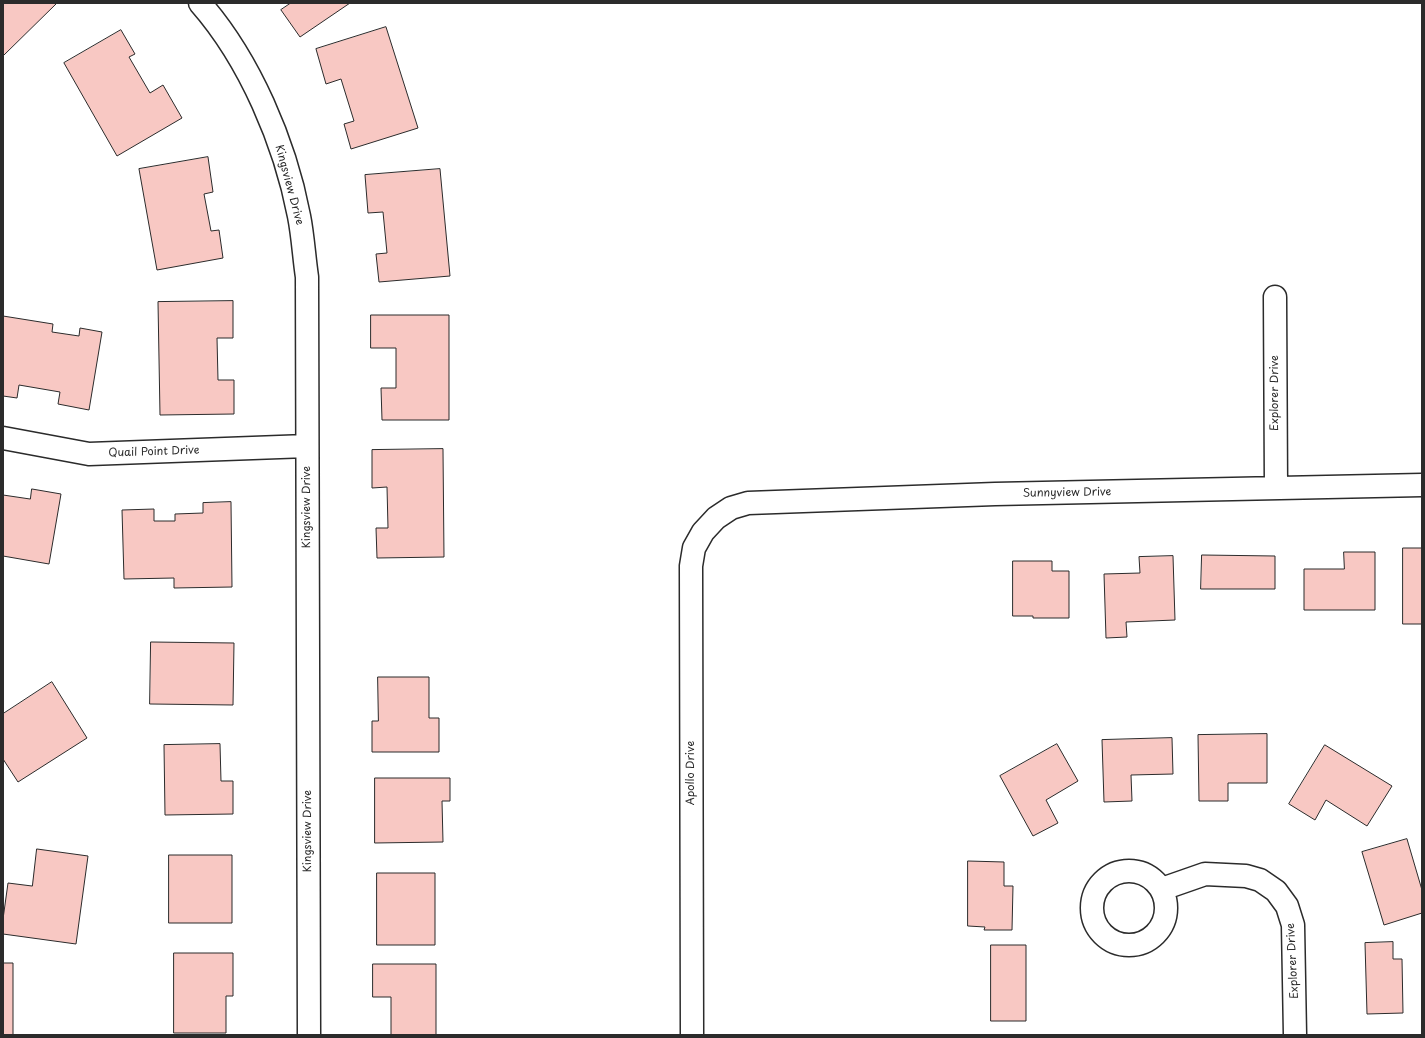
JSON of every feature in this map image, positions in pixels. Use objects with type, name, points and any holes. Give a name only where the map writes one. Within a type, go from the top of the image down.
[{"type":"street","name":"Kingsview Drive","points":[[200,3],[236,52],[262,101],[284,157],[299,216],[307,277],[309,1035]]},
{"type":"street","name":"Explorer Drive","points":[[1275,297],[1276,488]]},
{"type":"street","name":"Quail Point Drive","points":[[3,438],[89,454],[307,446]]},
{"type":"street","name":"Sunnyview Drive","points":[[716,518],[731,508],[748,503],[995,494],[1422,485]]},
{"type":"street","name":"Apollo Drive","points":[[692,1035],[691,566],[694,548],[703,532],[716,518]]},
{"type":"street","name":"Explorer Drive","points":[[1162,889],[1205,874],[1246,876],[1260,880],[1276,891],[1287,906],[1293,925],[1295,1035]]},
{"type":"building","points":[[3,3],[57,3],[3,56]]},
{"type":"building","points":[[291,3],[350,3],[300,37],[281,10]]},
{"type":"building","points":[[386,27],[418,128],[351,149],[344,124],[354,121],[341,79],[326,84],[316,49]]},
{"type":"building","points":[[121,30],[135,54],[129,57],[150,93],[163,85],[182,118],[117,156],[64,63]]},
{"type":"building","points":[[208,157],[213,192],[204,194],[211,231],[219,230],[223,258],[157,270],[139,169]]},
{"type":"building","points":[[440,169],[450,276],[379,282],[376,254],[387,253],[383,212],[368,213],[365,175]]},
{"type":"building","points":[[233,301],[233,338],[217,338],[218,380],[234,380],[234,414],[160,415],[158,302]]},
{"type":"building","points":[[371,315],[449,315],[449,420],[382,420],[381,388],[396,388],[396,348],[371,348]]},
{"type":"building","points":[[3,316],[53,324],[52,332],[79,336],[80,328],[102,332],[89,410],[58,404],[60,392],[19,385],[17,398],[3,396]]},
{"type":"building","points":[[443,449],[444,557],[377,558],[376,528],[388,528],[387,487],[372,488],[372,450]]},
{"type":"building","points":[[32,489],[61,494],[49,564],[3,556],[3,495],[30,499]]},
{"type":"building","points":[[231,502],[232,587],[174,588],[174,578],[124,579],[122,510],[154,509],[154,521],[175,521],[175,514],[203,513],[203,503]]},
{"type":"building","points":[[1403,548],[1422,548],[1422,624],[1403,624]]},
{"type":"building","points":[[1344,552],[1375,552],[1375,610],[1304,610],[1304,569],[1344,569]]},
{"type":"building","points":[[1202,555],[1275,556],[1275,589],[1201,589]]},
{"type":"building","points":[[1173,556],[1175,620],[1126,622],[1127,637],[1106,638],[1104,574],[1140,573],[1139,557]]},
{"type":"building","points":[[1013,561],[1052,561],[1052,571],[1069,571],[1069,618],[1033,618],[1033,616],[1013,616]]},
{"type":"building","points":[[151,642],[234,643],[233,705],[150,704]]},
{"type":"building","points":[[378,677],[429,677],[429,718],[439,718],[439,752],[372,752],[372,721],[378,721]]},
{"type":"building","points":[[52,682],[87,738],[18,782],[3,759],[3,714]]},
{"type":"building","points":[[1267,734],[1267,783],[1228,783],[1228,801],[1199,801],[1198,735]]},
{"type":"building","points":[[1172,738],[1173,774],[1131,775],[1132,801],[1104,802],[1102,740]]},
{"type":"building","points":[[220,744],[221,781],[233,781],[233,814],[165,815],[164,745]]},
{"type":"building","points":[[1057,744],[1078,781],[1046,800],[1058,823],[1033,836],[1000,776]]},
{"type":"building","points":[[1325,745],[1392,786],[1367,826],[1326,800],[1315,820],[1289,804]]},
{"type":"building","points":[[375,778],[450,778],[450,801],[442,801],[443,842],[375,843]]},
{"type":"building","points":[[1407,839],[1422,890],[1422,913],[1384,925],[1362,852]]},
{"type":"building","points":[[37,849],[88,856],[76,944],[3,934],[3,919],[8,883],[32,886]]},
{"type":"building","points":[[169,855],[232,855],[232,923],[169,923]]},
{"type":"building","points":[[968,861],[1004,862],[1004,886],[1013,886],[1012,930],[984,930],[985,927],[968,926]]},
{"type":"building","points":[[377,873],[435,873],[435,945],[377,945]]},
{"type":"building","points":[[1393,942],[1393,959],[1402,959],[1403,1013],[1367,1014],[1365,943]]},
{"type":"building","points":[[991,945],[1026,945],[1026,1021],[991,1021]]},
{"type":"building","points":[[174,953],[233,953],[233,996],[226,996],[226,1033],[174,1033]]},
{"type":"building","points":[[3,963],[13,963],[13,1035],[3,1035]]},
{"type":"building","points":[[373,964],[436,964],[436,1035],[391,1035],[391,997],[373,997]]}]
